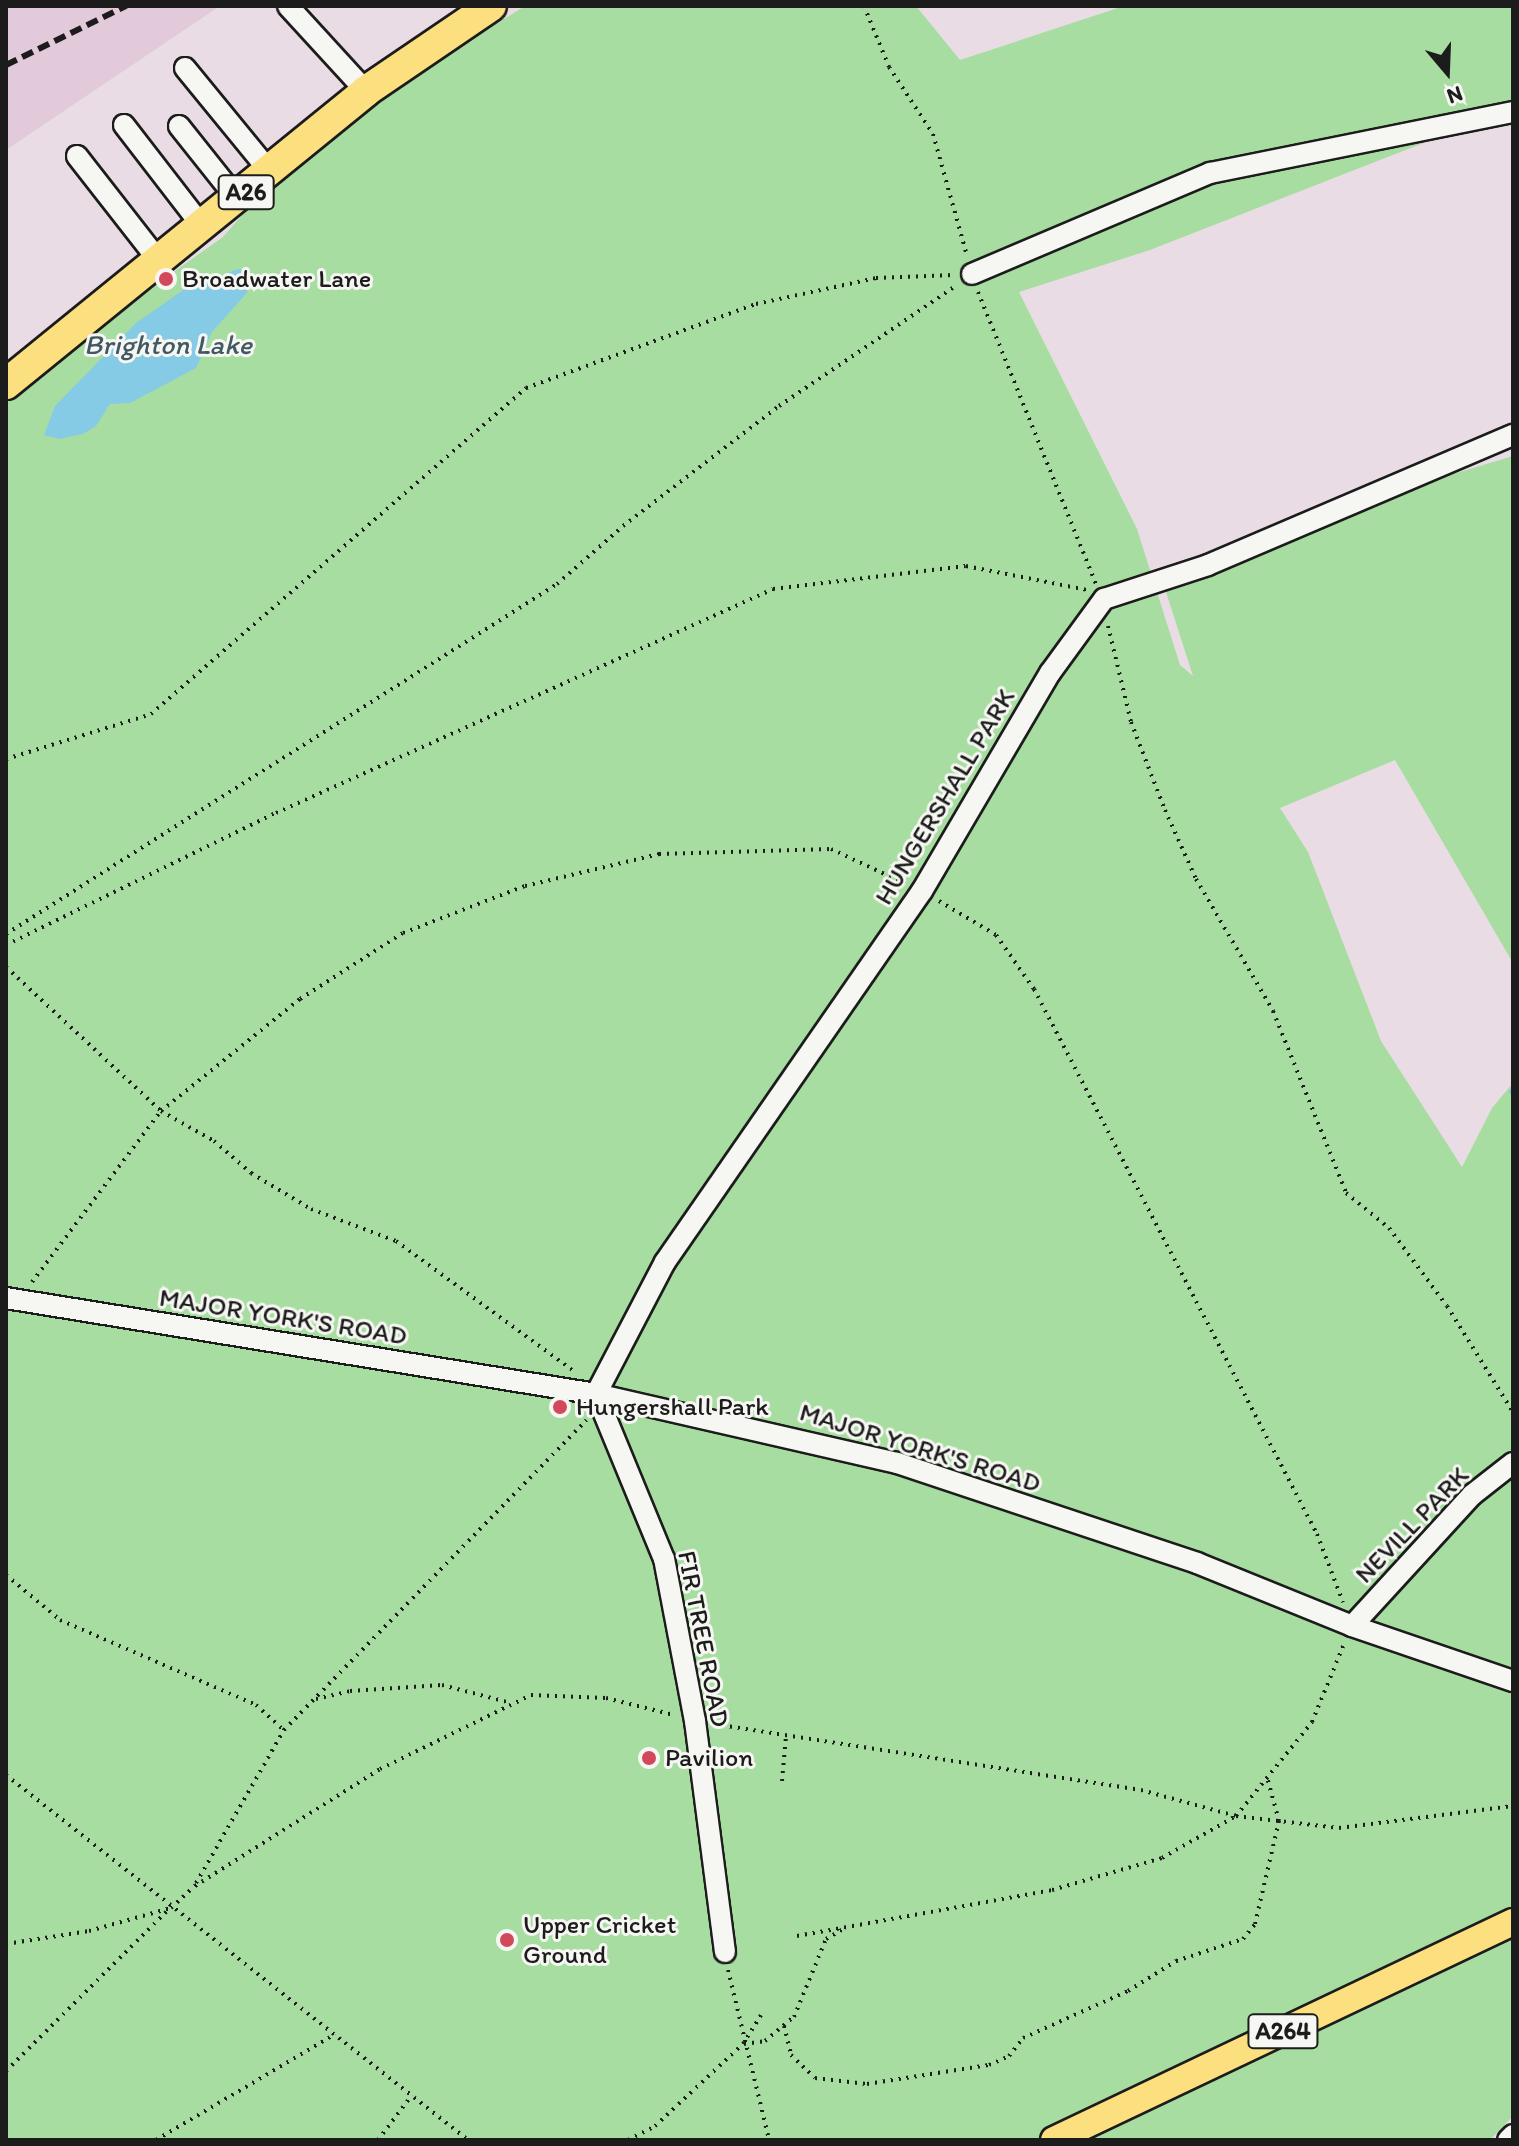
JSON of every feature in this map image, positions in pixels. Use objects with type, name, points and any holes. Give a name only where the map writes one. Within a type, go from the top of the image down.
[{"type":"highway","name":"A26","points":[[6,384],[366,91],[491,6]]},
{"type":"main road","name":"A264","points":[[1054,2140],[1513,1922]]},
{"type":"street","points":[[288,6],[366,91]]},
{"type":"street","points":[[185,68],[270,172]]},
{"type":"street","points":[[972,274],[1210,173],[1513,112]]},
{"type":"street","points":[[124,125],[202,226]]},
{"type":"street","points":[[179,126],[237,199]]},
{"type":"street","points":[[77,156],[159,261]]},
{"type":"street","points":[[1104,599],[1208,565],[1513,435]]},
{"type":"street","name":"HUNGERSHALL PARK","points":[[596,1394],[665,1262],[922,891],[1050,673],[1104,599]]},
{"type":"street","name":"MAJOR YORK'S ROAD","points":[[6,1298],[596,1394],[897,1463],[1197,1563],[1352,1626],[1513,1681]]},
{"type":"street","name":"FIR TREE ROAD","points":[[596,1394],[664,1559],[695,1721],[725,1952]]},
{"type":"street","name":"NEVILL PARK","points":[[1352,1626],[1472,1495],[1513,1463]]},
{"type":"street","points":[[1508,2140],[1513,2135]]},
{"type":"path","points":[[864,6],[889,67],[933,134],[972,274],[999,354],[1104,599],[1131,722],[1196,879],[1273,1011],[1346,1193],[1389,1228],[1447,1306],[1513,1412]]},
{"type":"path","points":[[6,759],[151,714],[526,388],[756,304],[876,278],[972,274]]},
{"type":"path","points":[[6,934],[557,584],[623,526],[779,406],[972,274]]},
{"type":"path","points":[[6,945],[276,813],[773,589],[966,566],[1083,587],[1104,599]]},
{"type":"path","points":[[6,967],[161,1111],[214,1141],[251,1173],[311,1209],[396,1241],[502,1314],[579,1374],[596,1394],[584,1427],[284,1730],[195,1886]]},
{"type":"path","points":[[6,1575],[60,1620],[256,1705],[284,1730]]},
{"type":"path","points":[[797,1936],[976,1906],[1102,1878],[1148,1865],[1236,1816],[1312,1722],[1352,1626]]},
{"type":"path","points":[[314,1700],[350,1691],[442,1685],[514,1704]]},
{"type":"path","points":[[6,2071],[195,1886],[380,1769],[531,1695],[606,1698],[695,1721],[1141,1790],[1236,1816],[1339,1828],[1513,1806]]},
{"type":"path","points":[[782,1781],[786,1736]]},
{"type":"path","points":[[6,1775],[468,2140]]},
{"type":"path","points":[[784,2026],[791,2055],[815,2078],[867,2084],[989,2065],[1009,2056],[1023,2038],[1128,1991],[1176,1961],[1243,1939],[1255,1924],[1279,1821],[1267,1777]]},
{"type":"path","points":[[6,1944],[89,1931],[171,1908]]},
{"type":"path","points":[[743,2044],[765,2041],[794,2017],[826,1939],[849,1926]]},
{"type":"path","points":[[725,1952],[743,2044],[769,2140]]},
{"type":"path","points":[[628,2140],[655,2126],[743,2044],[761,2015]]},
{"type":"path","points":[[156,2140],[335,2034]]},
{"type":"path","points":[[378,2140],[412,2095]]},
{"type":"shaded area","points":[[6,6],[220,6],[6,150]]},
{"type":"green space","points":[[525,6],[916,6],[960,60],[1124,6],[1513,6],[1513,108],[1150,250],[1019,292],[1137,529],[1180,665],[1193,676],[1166,592],[1423,483],[1513,456],[1513,963],[1395,760],[1280,808],[1308,852],[1381,1041],[1462,1167],[1492,1108],[1513,1083],[1513,2116],[1490,2140],[6,2140],[6,401],[103,322],[223,237],[260,195],[408,78]]},
{"type":"water","name":"Brighton Lake","points":[[238,269],[251,272],[247,293],[212,332],[196,368],[130,403],[110,404],[96,426],[83,434],[59,439],[44,435],[55,406],[136,323],[186,288]]},
{"type":"railway","points":[[6,65],[126,6]]},
{"type":"place","name":"Broadwater Lane","points":[[166,279]]},
{"type":"place","name":"Hungershall Park","points":[[560,1407]]},
{"type":"place","name":"Pavilion","points":[[649,1758]]},
{"type":"place","name":"Upper Cricket Ground","points":[[507,1940]]}]
